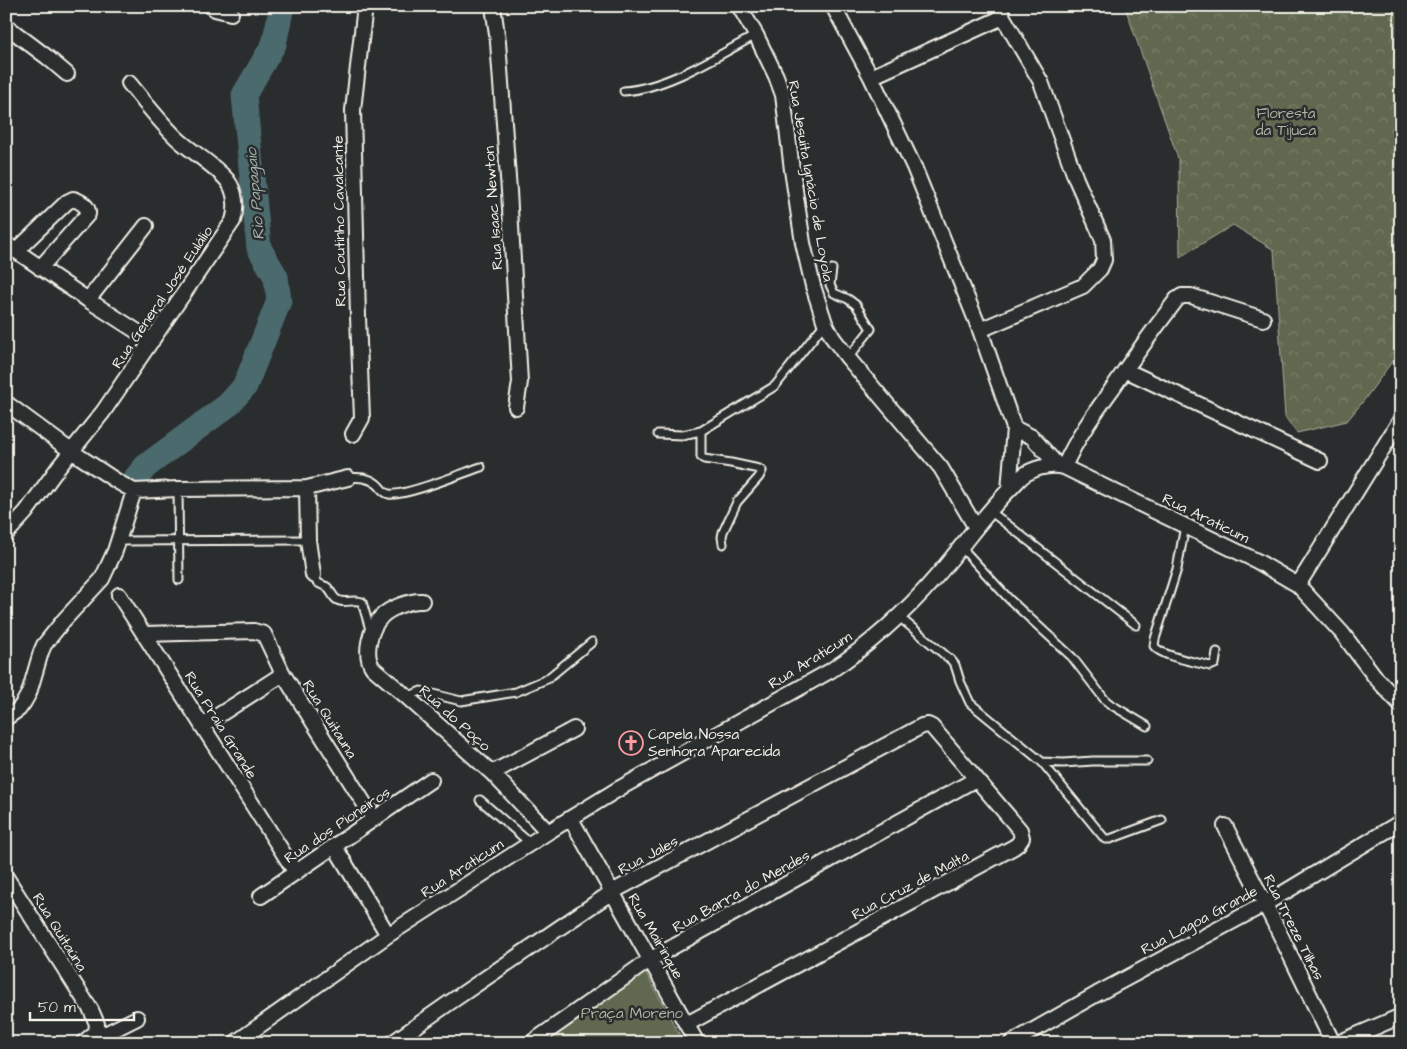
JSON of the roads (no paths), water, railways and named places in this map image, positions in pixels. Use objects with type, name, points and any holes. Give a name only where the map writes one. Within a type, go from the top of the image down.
[{"type":"street","points":[[212,6],[215,9],[231,13]]},
{"type":"street","name":"Rua Coutinho Cavalcante","points":[[354,434],[362,418],[353,110],[365,6]]},
{"type":"street","name":"Rua Isaac Newton","points":[[493,6],[498,42],[508,181],[520,382],[516,407]]},
{"type":"street","name":"Rua Jesuíta Ignácio de Loyola","points":[[739,6],[756,35],[776,76],[783,96],[803,243],[813,286],[825,322],[848,358],[941,468],[976,528]]},
{"type":"street","points":[[833,6],[871,77],[914,168],[980,330],[1014,428],[1009,490]]},
{"type":"street","points":[[871,77],[1001,12],[1041,82],[1076,179],[1103,240],[1104,260],[1100,270],[1083,286],[980,330]]},
{"type":"street","points":[[6,26],[67,74]]},
{"type":"street","name":"Rua General José Eulálio","points":[[6,534],[26,512],[71,451],[103,412],[233,221],[236,213],[232,190],[227,181],[218,171],[179,140],[129,83]]},
{"type":"street","points":[[40,268],[88,214],[84,205],[73,199],[67,202],[11,247],[40,268],[88,300],[152,341]]},
{"type":"street","points":[[88,300],[146,226]]},
{"type":"street","points":[[1014,428],[1032,438],[1061,466],[1124,370],[1177,299],[1182,296],[1191,296],[1263,319]]},
{"type":"street","points":[[1124,370],[1320,461]]},
{"type":"street","points":[[6,403],[71,451],[134,492],[178,489],[307,488],[348,478]]},
{"type":"street","points":[[1298,585],[1401,419]]},
{"type":"street","name":"Rua Araticum","points":[[236,1043],[388,935],[548,832],[620,788],[830,671],[860,650],[934,580],[1009,490],[1026,473],[1042,467],[1061,466],[1257,561],[1298,585],[1401,705]]},
{"type":"street","points":[[307,488],[308,540],[313,575]]},
{"type":"street","points":[[6,718],[19,709],[27,697],[44,646],[64,620],[102,579],[111,562],[134,492]]},
{"type":"street","name":"Rua Praia Grande","points":[[120,595],[296,873]]},
{"type":"street","name":"Rua do Poço","points":[[422,601],[410,602],[386,613],[378,620],[371,635],[368,657],[370,664],[492,773],[548,832]]},
{"type":"street","name":"Rua Quitauna","points":[[144,634],[254,630],[264,634],[283,674],[374,820]]},
{"type":"street","points":[[202,726],[283,674]]},
{"type":"street","name":"Rua Jales","points":[[392,1043],[612,892],[922,726],[928,725],[933,729]]},
{"type":"street","points":[[492,773],[574,729]]},
{"type":"street","name":"Rua Cruz de Malta","points":[[687,1024],[1018,844],[1022,838],[1020,830],[933,729]]},
{"type":"street","name":"Rua Barra do Mendes","points":[[530,1043],[651,960],[976,779]]},
{"type":"street","name":"Rua dos Pioneiros","points":[[261,896],[431,780]]},
{"type":"street","name":"Rua Mairinque","points":[[571,819],[697,1043]]},
{"type":"street","name":"Rua Lagoa Grande","points":[[1011,1043],[1097,994],[1265,904],[1401,822]]},
{"type":"street","name":"Rua Treze Tilhas","points":[[1225,826],[1333,1043]]},
{"type":"street","points":[[335,847],[388,935]]},
{"type":"street","name":"Rua Quitaúna","points":[[6,877],[91,1010],[97,1024],[96,1032]]},
{"type":"street","points":[[1338,1043],[1401,1016]]},
{"type":"street","points":[[83,1043],[96,1032],[107,1033],[137,1018]]},
{"type":"lane","points":[[624,91],[651,87],[686,72],[756,35]]},
{"type":"lane","points":[[832,269],[830,285],[834,292],[848,298],[856,305],[871,329],[848,358]]},
{"type":"lane","points":[[658,434],[682,435],[701,432],[774,386],[825,322]]},
{"type":"lane","points":[[701,432],[701,457],[704,460],[731,463],[759,469],[762,472],[737,502],[723,532],[723,544]]},
{"type":"lane","points":[[348,478],[368,478],[384,492],[392,494],[406,492],[481,467]]},
{"type":"lane","points":[[178,489],[179,580]]},
{"type":"lane","points":[[990,511],[1136,625]]},
{"type":"lane","points":[[1185,526],[1177,569],[1154,646],[1159,651],[1170,655],[1210,666],[1215,664],[1217,652]]},
{"type":"lane","points":[[119,540],[308,540]]},
{"type":"lane","points":[[960,547],[1010,599],[1072,657],[1105,700],[1147,726]]},
{"type":"lane","points":[[313,575],[314,580],[320,585],[327,587],[339,601],[362,602],[371,635]]},
{"type":"lane","points":[[898,616],[951,660],[955,665],[970,703],[1042,762],[1105,839],[1110,839],[1162,820]]},
{"type":"lane","points":[[407,696],[422,691],[461,700],[516,692],[547,679],[592,642]]},
{"type":"lane","points":[[1042,762],[1147,761]]},
{"type":"lane","points":[[480,800],[531,844]]},
{"type":"waterway","name":"Rio Papagaio","points":[[136,478],[146,466],[228,405],[245,386],[279,301],[276,277],[259,248],[244,95],[274,44],[282,6]]},
{"type":"place","name":"Capela Nossa Senhora Aparecida","points":[[631,743]]},
{"type":"park label","name":"Floresta da Tijuca","points":[[1286,122]]},
{"type":"park label","name":"Praça Moreno","points":[[632,1013]]}]
